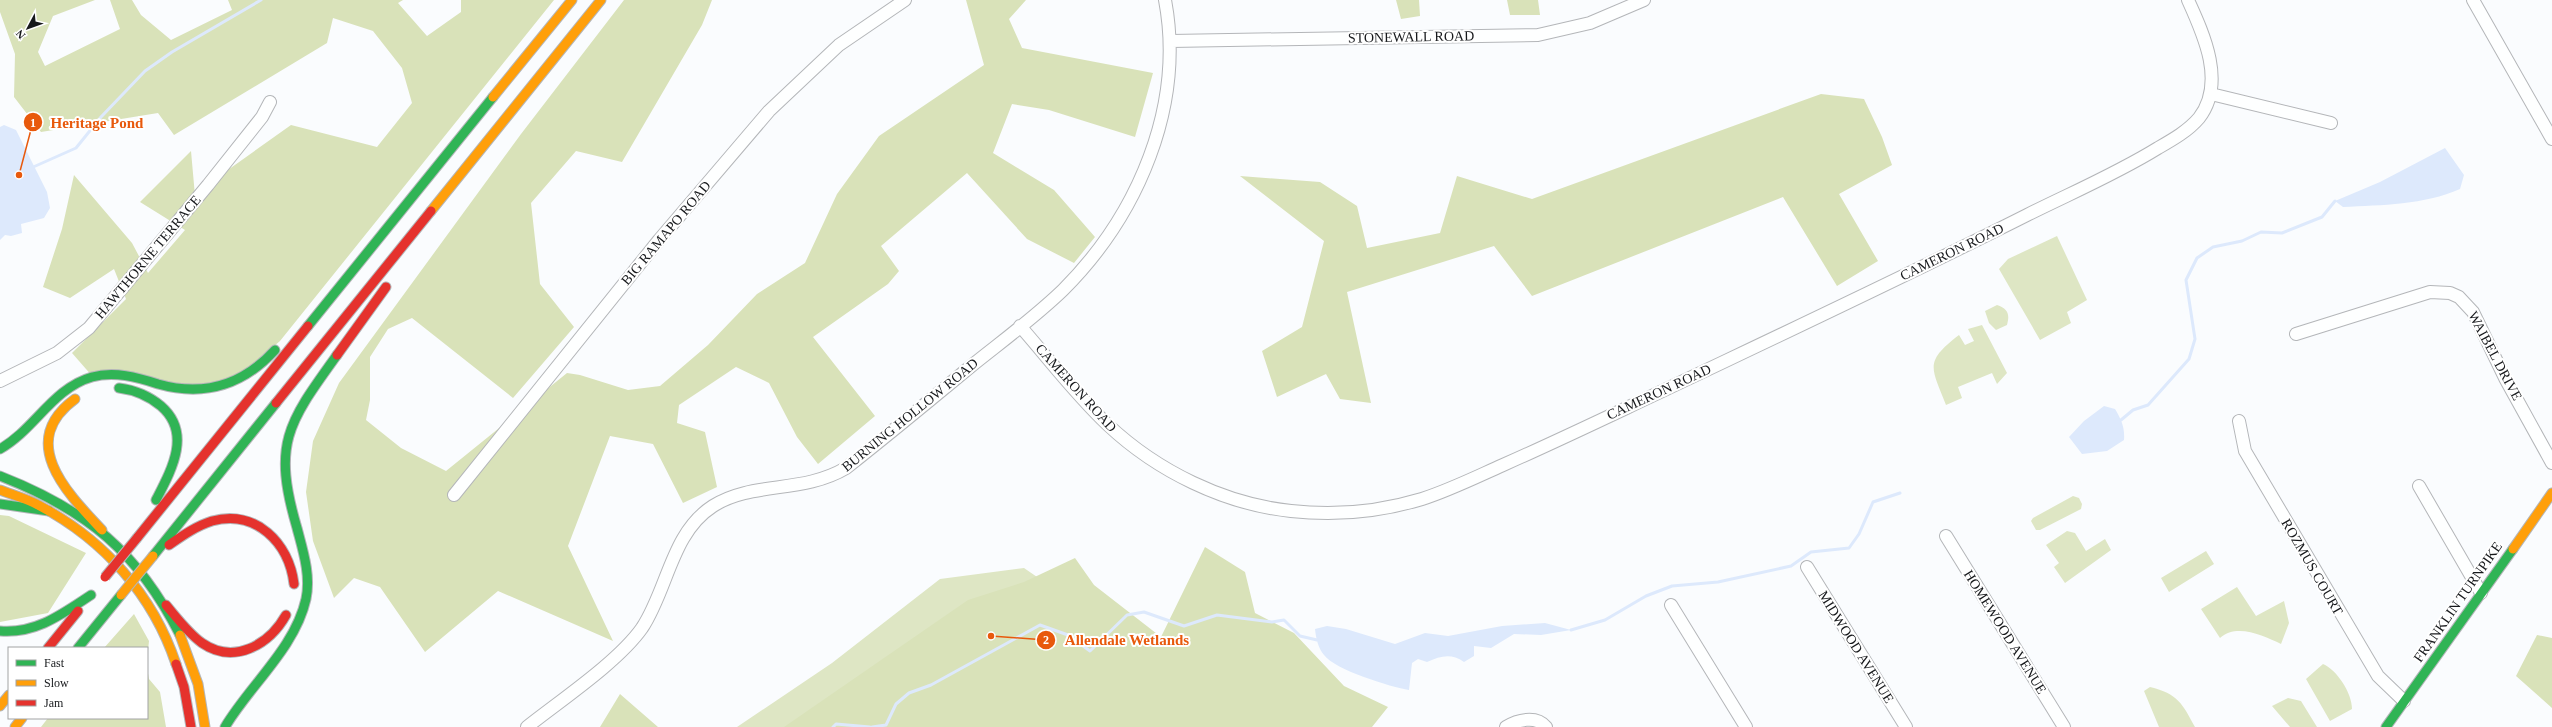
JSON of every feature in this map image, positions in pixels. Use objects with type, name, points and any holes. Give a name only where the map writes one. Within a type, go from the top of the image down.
[{"type":"main road","points":[[49,647],[572,0]]},
{"type":"main road","points":[[79,647],[601,0]]},
{"type":"main road","points":[[415,247],[484,144]]},
{"type":"main road","points":[[225,727],[295,628],[306,601],[306,563],[286,492],[283,474],[285,444],[291,424],[301,405],[394,277]]},
{"type":"main road","points":[[293,328],[347,280]]},
{"type":"main road","points":[[0,449],[21,436],[59,395],[83,380],[101,375],[120,374],[177,388],[218,388],[235,382],[251,372],[280,343]]},
{"type":"main road","points":[[110,388],[133,390],[161,405],[173,420],[179,437],[174,464],[137,538]]},
{"type":"main road","points":[[84,394],[70,402],[58,416],[50,434],[48,454],[57,480],[102,530],[143,572],[166,605],[200,641],[214,649],[228,653],[244,651],[264,642],[281,625],[290,606]]},
{"type":"main road","points":[[0,476],[46,494],[74,510],[102,530]]},
{"type":"main road","points":[[0,490],[49,511],[80,530],[107,552],[130,577],[146,598],[162,625],[176,657],[186,692],[191,727]]},
{"type":"main road","name":"FRANKLIN TURNPIKE","points":[[2386,727],[2552,493]]},
{"type":"main road","points":[[0,504],[49,511]]},
{"type":"main road","points":[[153,556],[188,533],[209,522],[225,519],[249,522],[271,533],[285,549],[293,570],[294,593]]},
{"type":"main road","points":[[0,631],[20,633],[36,629],[98,586]]},
{"type":"main road","points":[[166,605],[188,653],[199,689],[205,727]]},
{"type":"main road","points":[[0,706],[8,696]]},
{"type":"main road","points":[[14,727],[21,719]]},
{"type":"street","name":"BIG RAMAPO ROAD","points":[[454,494],[659,240],[769,111],[839,45],[905,0]]},
{"type":"street","name":"BURNING HOLLOW ROAD","points":[[527,727],[630,642],[652,612],[683,537],[702,515],[727,498],[742,494],[808,484],[832,476],[850,464],[1052,300],[1084,267],[1104,242],[1134,193],[1155,140],[1164,110],[1171,63],[1171,41],[1165,0]]},
{"type":"street","name":"STONEWALL ROAD","points":[[1171,41],[1531,35],[1590,23],[1644,0]]},
{"type":"street","name":"CAMERON ROAD","points":[[1020,326],[1089,407],[1110,427],[1135,448],[1177,474],[1230,497],[1286,510],[1340,513],[1389,508],[1446,490],[1544,447],[2106,177],[2147,154],[2192,125],[2200,116],[2210,94],[2212,69],[2203,37],[2188,0]]},
{"type":"street","points":[[2474,0],[2552,139]]},
{"type":"street","points":[[2210,94],[2331,123]]},
{"type":"street","name":"HAWTHORNE TERRACE","points":[[0,381],[58,353],[89,328],[223,166],[262,117],[270,102]]},
{"type":"street","name":"WAIBEL DRIVE","points":[[2296,334],[2430,292],[2450,293],[2459,297],[2474,312],[2505,378],[2552,463]]},
{"type":"street","name":"ROZMUS COURT","points":[[2239,421],[2244,451],[2352,635],[2378,676],[2404,701]]},
{"type":"street","points":[[2419,486],[2481,593]]},
{"type":"street","name":"HOMEWOOD AVENUE","points":[[1946,536],[2064,727]]},
{"type":"street","name":"MIDWOOD AVENUE","points":[[1806,567],[1906,727]]},
{"type":"street","points":[[1671,605],[1746,727]]},
{"type":"street","points":[[1506,727],[1523,720],[1534,720],[1546,727]]},
{"type":"green space","points":[[0,0],[95,0],[53,16],[38,52],[45,66],[120,29],[110,0],[132,0],[141,15],[171,40],[232,10],[228,0],[403,0],[398,3],[427,36],[461,12],[461,0],[554,0],[280,341],[222,390],[93,377],[72,353],[126,299],[114,269],[70,298],[43,287],[62,229],[74,175],[132,243],[148,273],[185,230],[140,202],[191,151],[196,207],[225,172],[291,125],[377,147],[412,103],[402,68],[373,31],[333,18],[327,43],[174,135],[158,113],[41,132],[14,97],[15,54],[0,12]]},
{"type":"green space","points":[[624,0],[712,0],[702,25],[622,162],[576,151],[531,203],[540,284],[574,327],[513,398],[412,318],[388,329],[370,357],[370,400],[366,420],[401,448],[446,471],[567,373],[580,375],[628,390],[660,386],[708,345],[757,294],[805,263],[837,194],[879,136],[984,65],[966,0],[1026,0],[1009,19],[1022,48],[1153,73],[1135,137],[1049,110],[1012,104],[993,153],[1054,190],[1095,237],[1074,263],[1027,239],[967,173],[881,246],[899,271],[888,284],[813,337],[875,416],[818,464],[797,437],[769,383],[736,367],[679,405],[677,423],[705,432],[717,487],[683,503],[653,444],[610,436],[568,546],[613,641],[498,591],[425,652],[380,587],[354,578],[334,598],[313,541],[306,492],[313,441],[339,383],[521,134]]},
{"type":"green space","points":[[1396,0],[1419,0],[1420,16],[1401,19]]},
{"type":"green space","points":[[1507,0],[1538,0],[1540,15],[1510,15]]},
{"type":"green space","points":[[1821,94],[1864,99],[1882,137],[1892,165],[1839,194],[1878,261],[1837,286],[1783,197],[1532,296],[1494,246],[1347,292],[1371,403],[1340,399],[1326,374],[1277,397],[1262,351],[1302,327],[1324,241],[1240,176],[1320,182],[1357,206],[1367,248],[1440,233],[1457,176],[1532,199]]},
{"type":"green space","points":[[2057,236],[2087,300],[2067,312],[2071,323],[2040,340],[1999,269],[2008,259]]},
{"type":"green space","points":[[1997,305],[2006,310],[2008,318],[2007,325],[1996,330],[1989,323],[1985,311]]},
{"type":"green space","points":[[1982,325],[2007,373],[1997,384],[1992,373],[1958,387],[1962,398],[1946,405],[1934,373],[1936,359],[1940,352],[1959,335],[1965,345],[1974,341],[1968,329]]},
{"type":"green space","points":[[2073,496],[2079,498],[2082,504],[2081,509],[2040,530],[2036,530],[2031,521],[2033,518]]},
{"type":"green space","points":[[0,515],[9,516],[86,553],[48,613],[0,622]]},
{"type":"green space","points":[[2067,531],[2075,533],[2086,551],[2105,539],[2111,550],[2065,583],[2054,567],[2059,563],[2046,545]]},
{"type":"green space","points":[[1205,547],[1245,572],[1255,613],[1294,633],[1344,686],[1388,707],[1372,727],[784,727],[968,600],[1024,582],[1075,558],[1094,585],[1161,637]]},
{"type":"green space","points":[[2206,551],[2214,564],[2169,592],[2161,578]]},
{"type":"green space","points":[[1024,568],[1085,610],[1316,727],[737,727],[832,663],[940,579]]},
{"type":"green space","points":[[2237,587],[2256,616],[2284,601],[2289,623],[2281,644],[2250,632],[2242,631],[2234,631],[2220,638],[2201,609]]},
{"type":"green space","points":[[134,614],[149,641],[148,650],[148,647],[105,647]]},
{"type":"green space","points":[[2537,635],[2552,638],[2552,708],[2516,676]]},
{"type":"green space","points":[[2323,664],[2333,671],[2347,689],[2352,709],[2330,721],[2306,679]]},
{"type":"green space","points":[[148,674],[149,679],[160,692],[166,727],[41,727],[47,719],[148,719]]},
{"type":"green space","points":[[2150,687],[2173,696],[2182,706],[2195,727],[2159,727],[2144,691]]},
{"type":"green space","points":[[620,694],[658,727],[600,727]]},
{"type":"green space","points":[[2288,698],[2301,701],[2317,727],[2290,727],[2272,706]]},
{"type":"water","points":[[4,125],[16,130],[47,192],[50,208],[44,218],[21,224],[22,233],[11,236],[5,235],[0,240],[0,127]]},
{"type":"water","points":[[2445,148],[2464,175],[2460,189],[2417,201],[2373,206],[2343,207],[2335,201],[2380,182]]},
{"type":"water","points":[[2104,406],[2115,409],[2122,423],[2124,440],[2107,451],[2082,454],[2069,437],[2084,421]]},
{"type":"water","points":[[1545,623],[1571,630],[1541,635],[1514,634],[1491,648],[1474,646],[1474,656],[1464,662],[1450,656],[1437,658],[1427,662],[1418,659],[1412,663],[1409,690],[1364,677],[1330,661],[1320,649],[1315,629],[1327,626],[1346,629],[1395,644],[1425,633],[1448,636],[1502,626]]},
{"type":"waterway","points":[[31,168],[76,148],[101,117],[145,71],[172,52],[261,0]]},
{"type":"waterway","points":[[2121,420],[2133,410],[2148,405],[2189,359],[2195,339],[2186,280],[2197,258],[2213,247],[2242,241],[2261,232],[2282,233],[2322,217],[2335,201]]},
{"type":"waterway","points":[[1571,630],[1605,620],[1646,596],[1672,586],[1718,582],[1791,566],[1811,552],[1849,548],[1859,534],[1873,502],[1900,493]]},
{"type":"waterway","points":[[872,727],[886,725],[896,704],[909,693],[931,685],[1040,625],[1068,635],[1090,651],[1127,615],[1144,612],[1184,626],[1217,615],[1272,622],[1284,620],[1300,636],[1317,640]]},
{"type":"waterway","points":[[833,727],[836,724],[870,727]]},
{"type":"traffic: fast","points":[[308,326],[493,97]]},
{"type":"traffic: fast","points":[[0,449],[12,441],[66,390],[78,382],[100,375],[117,375],[134,377],[175,388],[207,388],[236,380],[250,372],[275,350]]},
{"type":"traffic: fast","points":[[225,727],[235,711],[282,650],[292,634],[306,599],[308,581],[307,572],[290,499],[286,475],[286,454],[289,435],[296,417],[320,378],[337,355]]},
{"type":"traffic: fast","points":[[119,388],[147,396],[156,402],[170,417],[176,428],[176,452],[173,464],[156,500]]},
{"type":"traffic: fast","points":[[153,556],[276,403]]},
{"type":"traffic: fast","points":[[0,476],[31,489],[59,504],[84,519],[107,537],[128,557],[146,580],[164,606],[180,635]]},
{"type":"traffic: fast","points":[[0,504],[49,511]]},
{"type":"traffic: fast","points":[[2386,727],[2513,549]]},
{"type":"traffic: fast","points":[[0,631],[13,631],[37,626],[59,616],[91,595]]},
{"type":"traffic: fast","points":[[79,647],[121,595]]},
{"type":"traffic: slow","points":[[493,97],[572,0]]},
{"type":"traffic: slow","points":[[431,211],[601,0]]},
{"type":"traffic: slow","points":[[75,399],[58,415],[50,433],[49,450],[54,467],[63,484],[102,530]]},
{"type":"traffic: slow","points":[[0,490],[25,499],[63,520],[85,535],[105,553],[140,593],[154,615],[176,664]]},
{"type":"traffic: slow","points":[[2513,549],[2552,493]]},
{"type":"traffic: slow","points":[[121,595],[153,556]]},
{"type":"traffic: slow","points":[[180,635],[198,684],[205,727]]},
{"type":"traffic: slow","points":[[0,706],[8,696]]},
{"type":"traffic: slow","points":[[15,727],[21,719]]},
{"type":"traffic: jam","points":[[276,403],[431,211]]},
{"type":"traffic: jam","points":[[337,355],[386,287]]},
{"type":"traffic: jam","points":[[137,538],[308,326]]},
{"type":"traffic: jam","points":[[169,545],[195,528],[206,523],[228,519],[243,520],[256,525],[268,533],[277,543],[285,555],[291,569],[294,584]]},
{"type":"traffic: jam","points":[[105,577],[137,538]]},
{"type":"traffic: jam","points":[[166,605],[192,635],[202,643],[214,649],[226,652],[238,652],[260,643],[279,626],[286,615]]},
{"type":"traffic: jam","points":[[49,647],[78,611]]},
{"type":"traffic: jam","points":[[176,664],[184,687],[191,727]]},
{"type":"place","name":"Heritage Pond","points":[[19,175]]},
{"type":"place","name":"Allendale Wetlands","points":[[991,636]]}]
